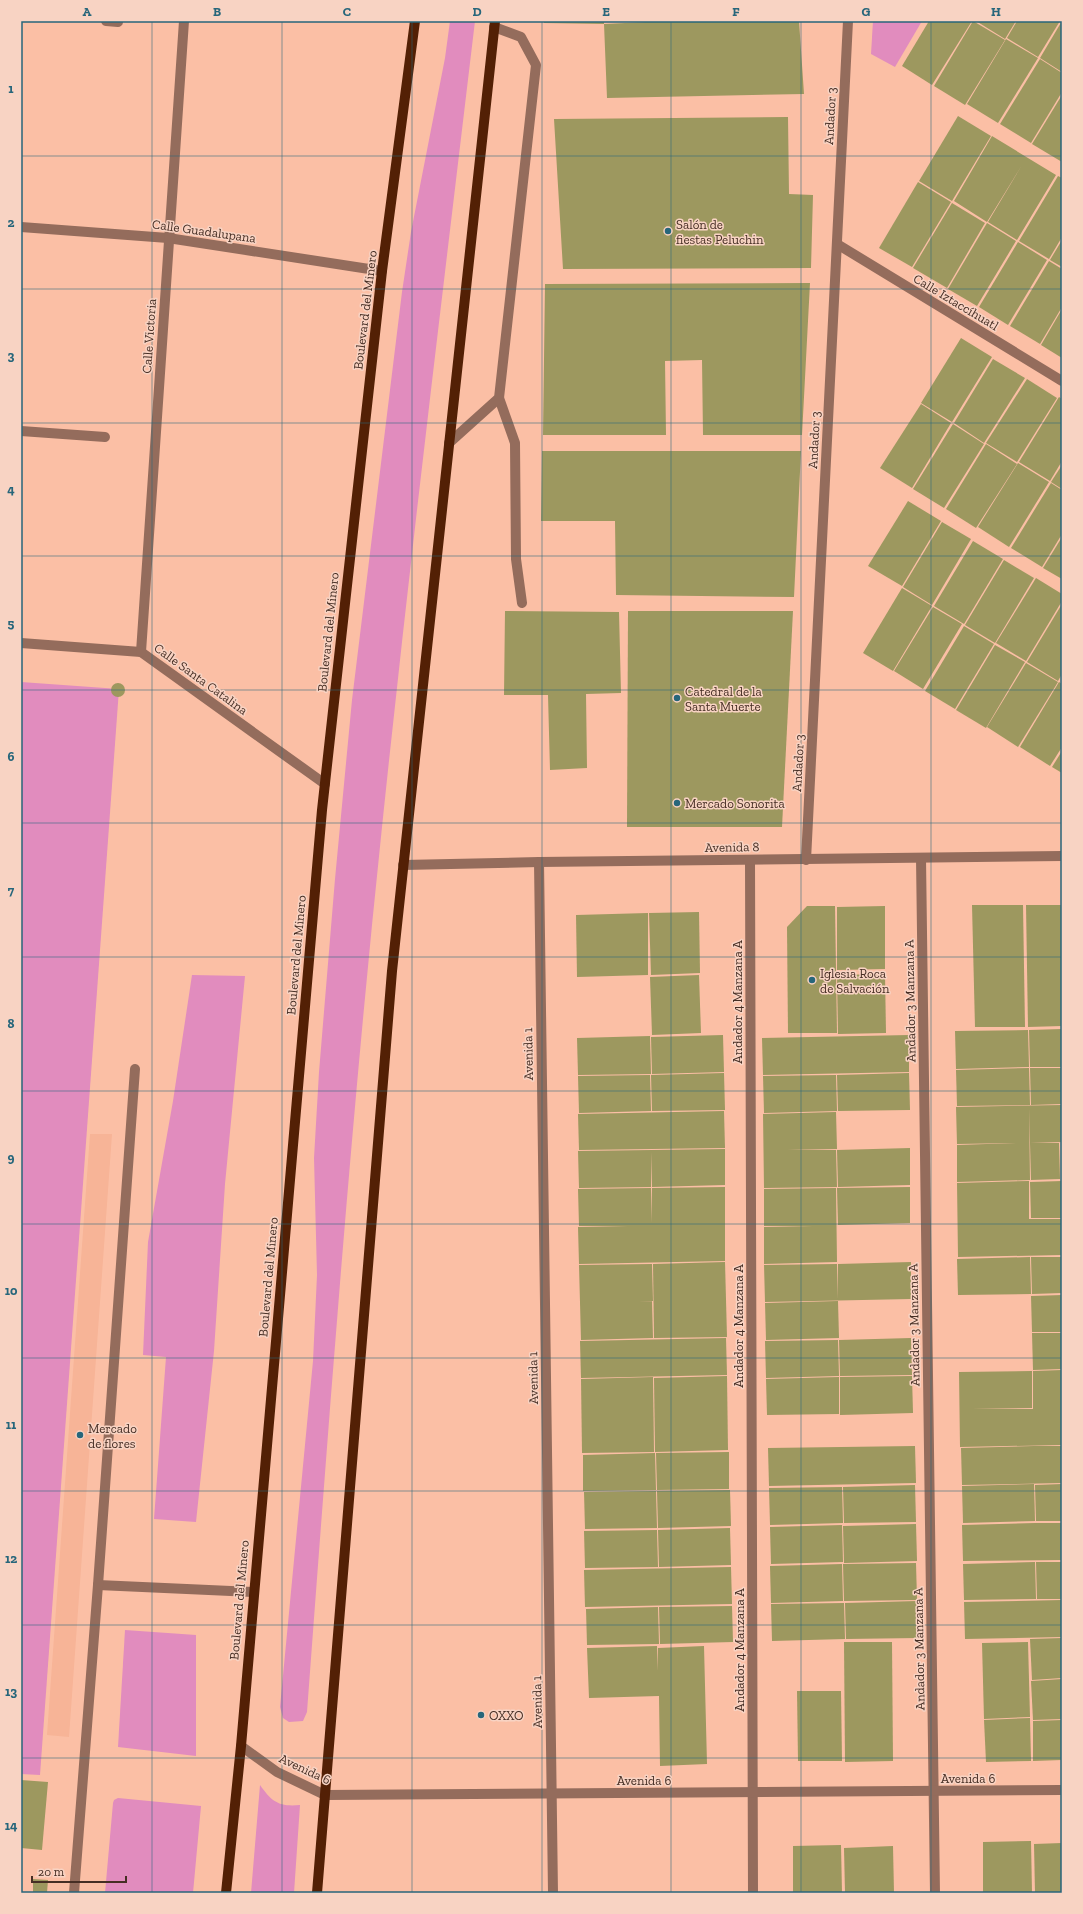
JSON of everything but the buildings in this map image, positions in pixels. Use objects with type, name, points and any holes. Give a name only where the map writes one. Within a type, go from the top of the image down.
[{"type":"main road","name":"Boulevard del Minero","points":[[226,1893],[324,784],[382,271],[415,21]]},
{"type":"main road","points":[[317,1893],[392,971],[494,24]]},
{"type":"street","points":[[106,21],[118,22]]},
{"type":"street","name":"Calle Victoria","points":[[141,652],[168,238],[184,21]]},
{"type":"street","name":"Andador 3","points":[[806,860],[848,21]]},
{"type":"street","points":[[494,24],[521,37],[536,65],[499,398],[515,443],[516,559],[522,603]]},
{"type":"street","name":"Calle Guadalupana","points":[[21,227],[168,238],[382,271]]},
{"type":"street","name":"Calle Iztaccíhuatl","points":[[837,244],[1062,381]]},
{"type":"street","points":[[449,443],[499,398]]},
{"type":"street","points":[[21,431],[105,437]]},
{"type":"street","name":"Calle Santa Catalina","points":[[21,643],[141,652],[324,784]]},
{"type":"street","name":"Avenida 8","points":[[403,865],[1062,856]]},
{"type":"street","name":"Andador 3 Manzana A","points":[[921,858],[936,1893]]},
{"type":"street","name":"Andador 4 Manzana A","points":[[750,860],[753,1893]]},
{"type":"street","name":"Avenida 1","points":[[539,862],[553,1893]]},
{"type":"street","points":[[74,1893],[135,1069]]},
{"type":"street","points":[[98,1585],[253,1592]]},
{"type":"street","name":"Avenida 6","points":[[240,1746],[276,1772],[325,1795],[1062,1790]]},
{"type":"shaded area","points":[[450,21],[475,21],[415,525],[371,937],[341,1269],[307,1712],[303,1721],[289,1722],[283,1718],[280,1707],[313,1361],[317,1275],[314,1158],[319,1072],[335,879],[352,700],[402,292],[411,232],[445,58]]},
{"type":"shaded area","points":[[873,21],[922,21],[895,67],[871,54]]},
{"type":"shaded area","points":[[21,682],[119,689],[40,1775],[21,1774]]},
{"type":"shaded area","points":[[192,975],[245,976],[225,1184],[214,1351],[196,1522],[154,1519],[166,1357],[143,1355],[148,1242],[173,1101]]},
{"type":"shaded area","name":"Mercado de flores","points":[[90,1134],[112,1134],[69,1737],[47,1735]]},
{"type":"shaded area","points":[[125,1630],[196,1635],[196,1756],[118,1747]]},
{"type":"shaded area","points":[[260,1785],[268,1796],[281,1804],[300,1805],[294,1893],[251,1893]]},
{"type":"shaded area","points":[[118,1798],[201,1806],[193,1893],[105,1893],[113,1803],[114,1800]]},
{"type":"place","name":"Salón de fiestas Peluchin","points":[[668,231]]},
{"type":"place","name":"Catedral de la Santa Muerte","points":[[677,698]]},
{"type":"place","name":"Mercado Sonorita","points":[[677,803]]},
{"type":"place","name":"Iglesia Roca de Salvación","points":[[812,980]]},
{"type":"place","name":"Mercado de flores","points":[[80,1435]]},
{"type":"place","name":"OXXO","points":[[481,1715]]}]
